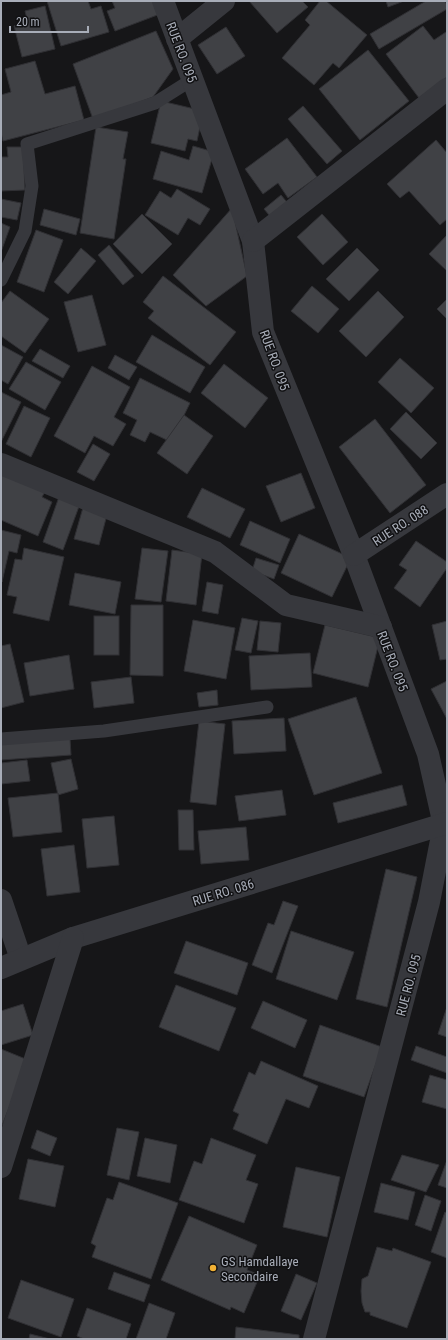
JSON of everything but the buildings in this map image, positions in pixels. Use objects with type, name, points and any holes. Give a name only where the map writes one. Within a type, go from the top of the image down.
[{"type":"street","name":"RUE RO. 095","points":[[163,1],[253,241],[263,332],[354,555],[428,754],[445,824],[430,902],[314,1339]]},
{"type":"street","points":[[177,39],[224,1]]},
{"type":"street","points":[[253,241],[447,89]]},
{"type":"street","points":[[1,464],[215,552],[286,605],[381,628]]},
{"type":"street","name":"RUE RO. 088","points":[[354,555],[447,494]]},
{"type":"street","name":"RUE RO. 086","points":[[1,968],[73,938],[445,824]]},
{"type":"street","points":[[1,900],[21,959]]},
{"type":"street","points":[[1,1167],[73,938]]},
{"type":"lane","points":[[1,280],[25,231],[32,186],[27,144],[154,103],[192,79]]},
{"type":"lane","points":[[1,740],[104,731],[267,707]]},
{"type":"place","name":"GS Hamdallaye Secondaire","points":[[213,1268]]}]
